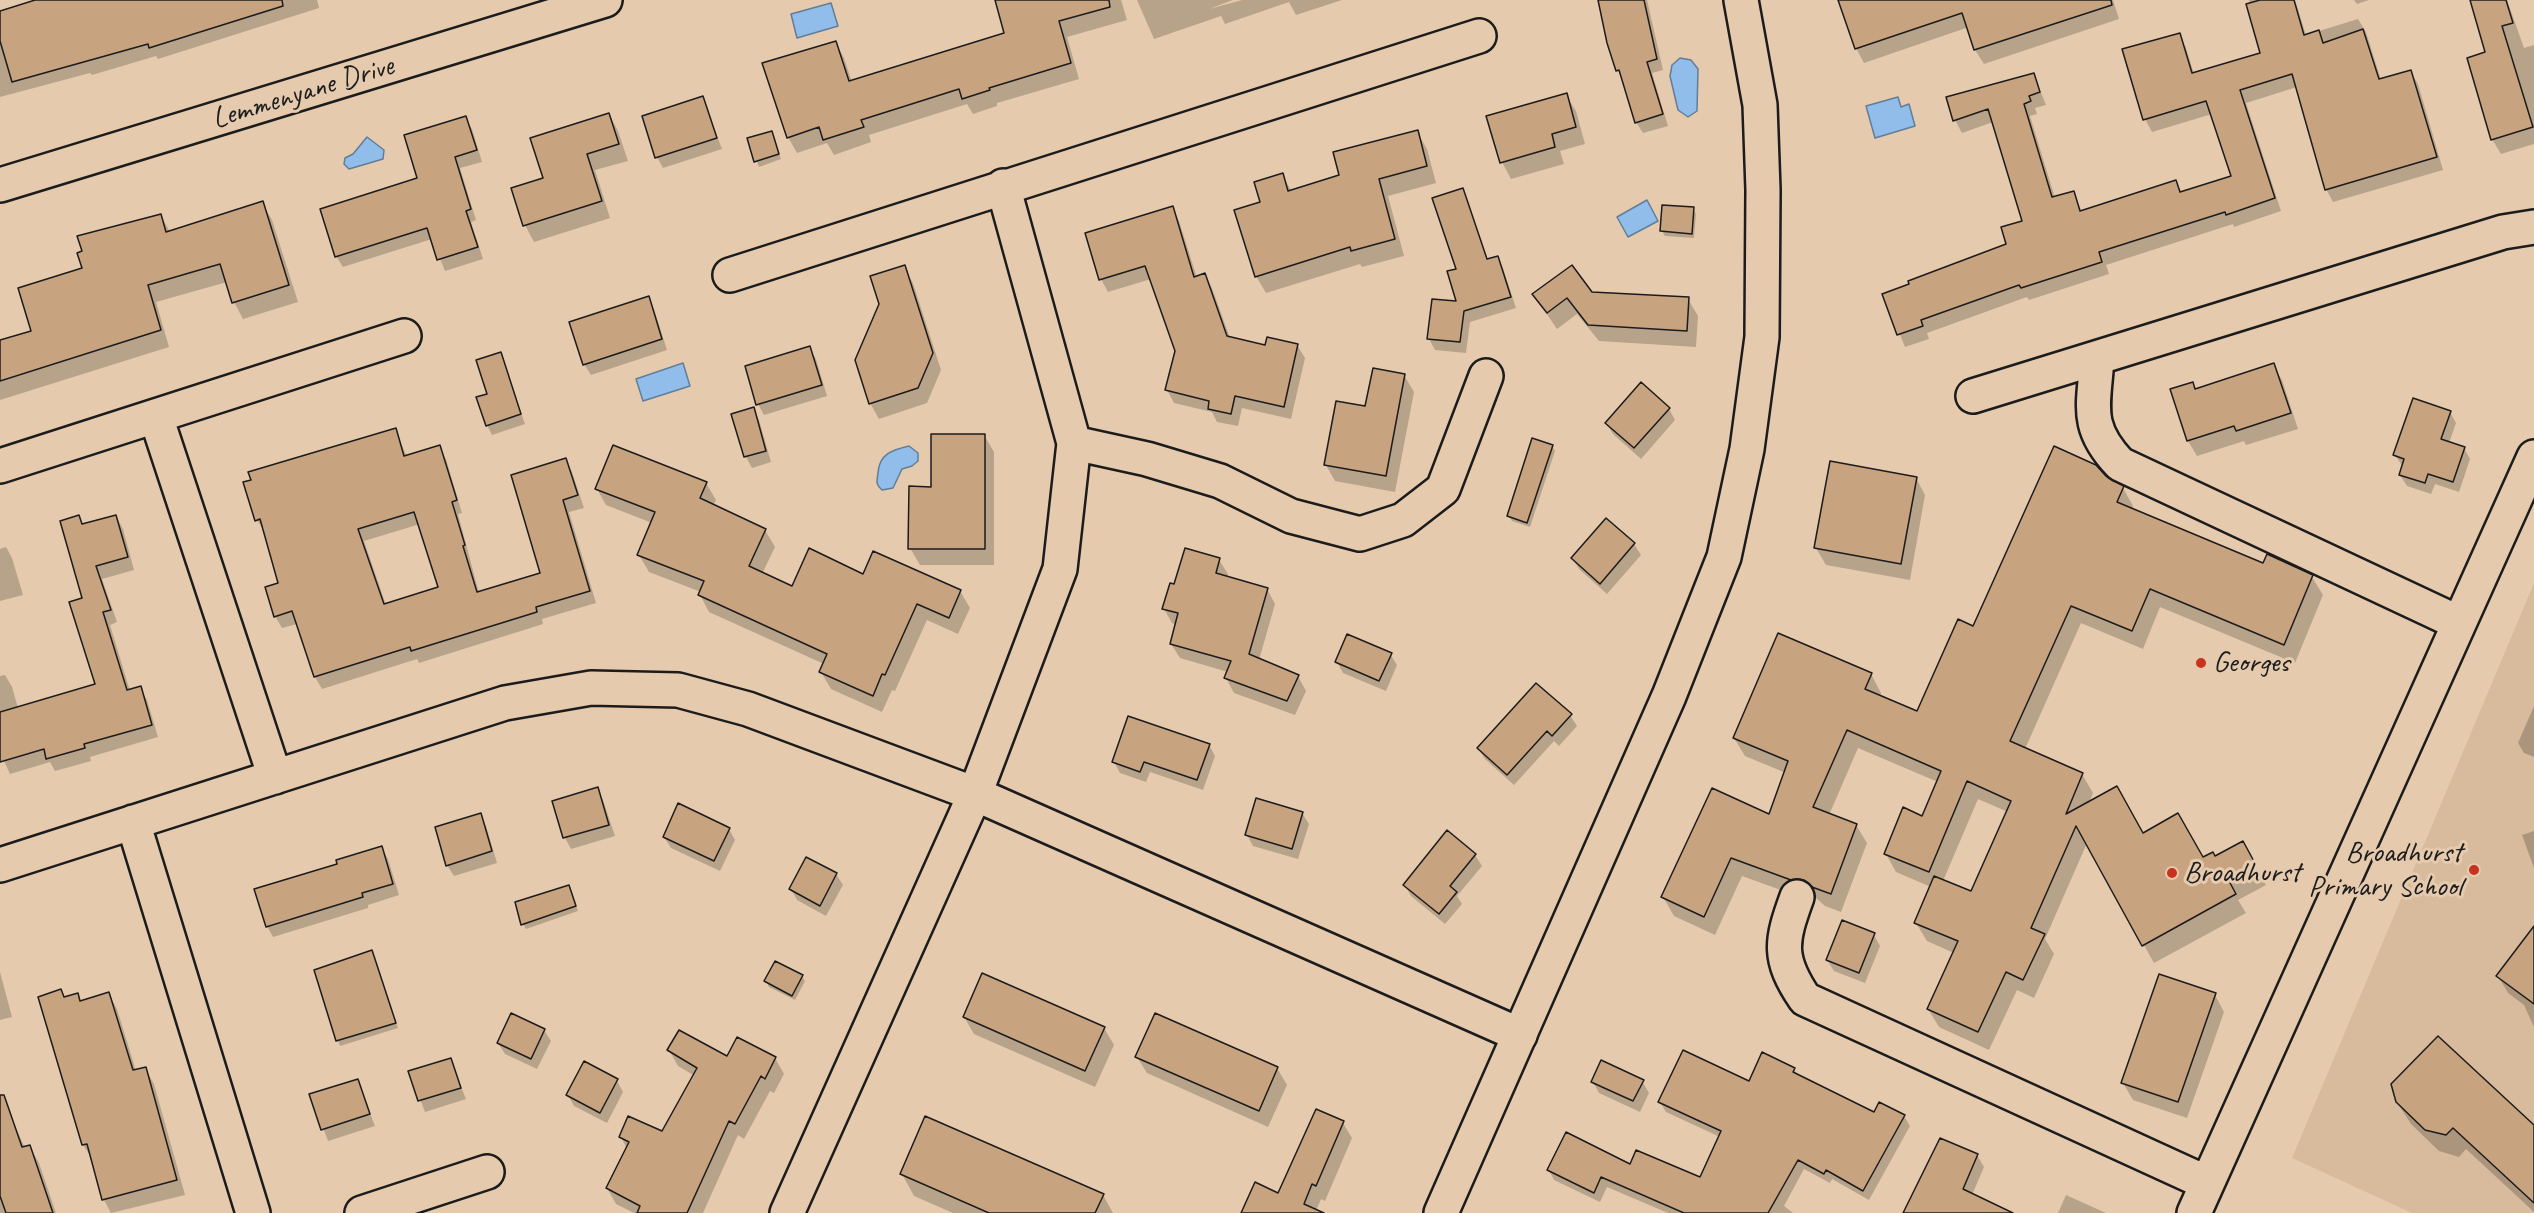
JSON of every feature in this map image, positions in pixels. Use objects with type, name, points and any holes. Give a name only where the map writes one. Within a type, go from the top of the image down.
[{"type":"street","name":"Lemmenyane Drive","points":[[0,185],[605,0]]},
{"type":"street","points":[[1441,1213],[1669,696],[1724,557],[1747,449],[1762,337],[1763,190],[1760,105],[1741,0]]},
{"type":"street","points":[[730,275],[1479,36]]},
{"type":"street","points":[[787,1213],[975,794],[1060,569],[1074,443],[1003,186]]},
{"type":"street","points":[[1973,396],[2504,232],[2534,227]]},
{"type":"street","points":[[0,466],[405,336]]},
{"type":"street","points":[[2097,358],[2093,420],[2102,445],[2120,464],[2459,623]]},
{"type":"street","points":[[1074,443],[1148,459],[1221,481],[1292,516],[1360,534],[1402,520],[1443,489],[1486,376]]},
{"type":"street","points":[[156,417],[275,777]]},
{"type":"street","points":[[2194,1213],[2534,457]]},
{"type":"street","points":[[0,865],[505,703],[591,687],[678,690],[748,709],[975,794],[1520,1035]]},
{"type":"street","points":[[133,822],[253,1213]]},
{"type":"street","points":[[1797,897],[1784,935],[1783,951],[1787,968],[1805,999],[2207,1183]]},
{"type":"street","points":[[362,1213],[486,1172]]},
{"type":"shaded area","name":"Broadhurst Primary School","points":[[2534,583],[2534,1213],[2412,1213],[2292,1158]]},
{"type":"water","points":[[831,3],[838,26],[797,38],[791,14]]},
{"type":"water","points":[[1680,58],[1691,60],[1698,69],[1697,111],[1688,117],[1678,110],[1670,76],[1672,65]]},
{"type":"water","points":[[1898,97],[1901,107],[1909,104],[1915,126],[1875,138],[1866,106]]},
{"type":"water","points":[[367,137],[384,150],[383,159],[349,169],[344,164],[345,158],[353,154]]},
{"type":"water","points":[[1647,200],[1658,221],[1628,237],[1617,217]]},
{"type":"water","points":[[683,363],[690,386],[643,401],[636,379]]},
{"type":"water","points":[[909,446],[918,453],[918,461],[902,469],[893,488],[882,490],[877,482],[881,461],[892,451]]},
{"type":"building","points":[[35,0],[282,0],[283,6],[149,48],[148,44],[12,82],[0,41],[0,11]]},
{"type":"building","points":[[995,0],[1109,0],[1110,7],[1059,21],[1071,63],[989,88],[990,90],[962,99],[959,89],[861,120],[864,127],[823,140],[819,127],[787,138],[762,63],[836,41],[849,81],[1004,33]]},
{"type":"building","points":[[1598,0],[1644,0],[1657,59],[1647,62],[1663,114],[1635,123],[1619,70],[1616,71],[1607,43]]},
{"type":"building","points":[[1838,0],[2111,0],[2112,5],[1974,50],[1962,13],[1855,49]]},
{"type":"building","points":[[2260,0],[2294,0],[2304,35],[2319,30],[2323,43],[2363,29],[2379,79],[2411,70],[2437,157],[2325,190],[2292,74],[2240,90],[2275,198],[2226,215],[2225,212],[2099,252],[2102,262],[2021,288],[2019,285],[1921,320],[1923,326],[1897,335],[1882,294],[1909,284],[1908,281],[2006,244],[2001,227],[2022,221],[1988,109],[1953,121],[1946,97],[2034,73],[2040,92],[2029,96],[2031,101],[2024,104],[2052,197],[2074,191],[2080,211],[2176,180],[2180,192],[2231,176],[2206,101],[2143,120],[2122,49],[2180,33],[2192,73],[2260,53],[2246,4]]},
{"type":"building","points":[[2470,0],[2506,0],[2513,23],[2502,26],[2533,127],[2491,140],[2467,58],[2485,52]]},
{"type":"building","points":[[1567,93],[1576,127],[1552,134],[1555,147],[1500,163],[1486,116]]},
{"type":"building","points":[[703,96],[717,138],[655,158],[642,116]]},
{"type":"building","points":[[609,113],[619,144],[587,154],[602,201],[523,226],[511,188],[543,178],[530,138]]},
{"type":"building","points":[[466,116],[477,150],[455,157],[471,209],[466,211],[478,247],[437,260],[427,228],[335,257],[320,209],[417,178],[404,135]]},
{"type":"building","points":[[1418,130],[1427,166],[1379,179],[1395,239],[1351,251],[1350,247],[1255,277],[1234,210],[1260,202],[1254,182],[1283,173],[1288,191],[1339,175],[1333,152]]},
{"type":"building","points":[[772,131],[779,154],[754,162],[747,138]]},
{"type":"building","points":[[1463,188],[1487,259],[1498,256],[1511,297],[1464,311],[1460,342],[1427,339],[1432,299],[1456,301],[1447,271],[1456,269],[1432,198]]},
{"type":"building","points":[[263,201],[289,285],[232,303],[220,264],[148,285],[161,330],[0,381],[0,340],[31,331],[18,288],[82,268],[77,253],[82,251],[77,236],[161,214],[166,232]]},
{"type":"building","points":[[1662,205],[1694,207],[1692,234],[1660,231]]},
{"type":"building","points":[[1173,206],[1194,277],[1205,273],[1227,336],[1265,345],[1267,337],[1298,344],[1284,407],[1235,396],[1231,414],[1208,409],[1209,401],[1165,390],[1175,351],[1145,266],[1099,280],[1085,233]]},
{"type":"building","points":[[905,265],[933,353],[918,388],[869,404],[855,360],[879,304],[870,276]]},
{"type":"building","points":[[1572,265],[1592,292],[1689,297],[1687,331],[1588,325],[1567,298],[1547,313],[1532,294]]},
{"type":"building","points":[[649,296],[662,339],[583,365],[569,322]]},
{"type":"building","points":[[810,346],[822,385],[756,405],[745,366]]},
{"type":"building","points":[[501,352],[521,414],[486,426],[476,397],[487,394],[476,360]]},
{"type":"building","points":[[2274,363],[2291,413],[2236,431],[2234,426],[2187,441],[2170,389],[2193,382],[2195,389]]},
{"type":"building","points":[[1373,368],[1405,374],[1386,476],[1324,465],[1336,401],[1365,406]]},
{"type":"building","points":[[1641,382],[1670,408],[1634,448],[1605,423]]},
{"type":"building","points":[[2413,398],[2451,411],[2441,439],[2465,447],[2453,482],[2428,474],[2425,483],[2399,475],[2404,459],[2393,455]]},
{"type":"building","points":[[754,407],[766,451],[744,457],[731,414]]},
{"type":"building","points":[[396,428],[404,456],[440,445],[457,500],[452,502],[477,592],[540,573],[511,475],[566,458],[578,495],[563,500],[590,591],[536,607],[537,612],[411,651],[410,647],[314,677],[292,611],[274,617],[265,587],[278,583],[260,519],[255,521],[243,482],[251,480],[248,472]],"holes":[[[414,512],[438,587],[384,604],[358,529]]]},
{"type":"building","points":[[931,434],[985,434],[985,549],[908,549],[909,486],[931,487]]},
{"type":"building","points":[[1532,438],[1553,445],[1527,523],[1507,516]]},
{"type":"building","points":[[613,445],[707,482],[700,498],[766,529],[749,566],[792,586],[809,548],[863,574],[873,551],[961,590],[949,618],[917,604],[873,696],[819,672],[827,654],[698,595],[704,581],[637,555],[655,512],[595,489]]},
{"type":"building","points":[[2054,446],[2096,465],[2106,476],[2124,486],[2117,502],[2263,563],[2267,554],[2313,575],[2284,645],[2150,589],[2132,631],[2071,606],[2010,741],[2083,773],[2066,814],[2117,786],[2143,833],[2178,813],[2203,857],[2213,852],[2215,856],[2243,841],[2256,865],[2229,881],[2236,894],[2142,946],[2076,826],[2031,928],[2045,934],[2023,980],[2006,972],[1978,1032],[1927,1009],[1958,941],[1914,923],[1934,876],[1971,891],[2011,801],[1967,781],[1929,872],[1884,854],[1903,807],[1922,816],[1941,771],[1847,730],[1813,807],[1857,824],[1831,894],[1812,887],[1804,880],[1791,880],[1731,858],[1704,917],[1661,897],[1712,788],[1769,814],[1788,761],[1733,738],[1778,633],[1872,673],[1865,689],[1917,711],[1958,619],[1973,626]]},
{"type":"building","points":[[1830,461],[1917,477],[1901,564],[1814,548]]},
{"type":"building","points":[[79,515],[82,524],[116,515],[128,557],[96,566],[111,610],[103,612],[127,690],[141,686],[152,725],[84,744],[85,748],[46,759],[44,749],[0,762],[0,712],[95,684],[69,602],[82,598],[60,521]]},
{"type":"building","points":[[1606,518],[1635,543],[1600,584],[1571,558]]},
{"type":"building","points":[[1185,548],[1220,558],[1216,573],[1268,588],[1249,654],[1299,675],[1287,701],[1224,678],[1231,661],[1170,644],[1178,613],[1162,609],[1170,583],[1174,584]]},
{"type":"building","points":[[1347,634],[1392,653],[1379,681],[1335,662]]},
{"type":"building","points":[[1536,683],[1572,714],[1552,736],[1547,731],[1507,775],[1477,748]]},
{"type":"building","points":[[1128,716],[1210,744],[1197,780],[1144,762],[1140,772],[1112,762]]},
{"type":"building","points":[[598,787],[609,825],[563,838],[552,801]]},
{"type":"building","points":[[1256,798],[1303,812],[1292,849],[1245,835]]},
{"type":"building","points":[[678,803],[730,828],[714,861],[663,837]]},
{"type":"building","points":[[481,813],[492,851],[446,866],[435,827]]},
{"type":"building","points":[[1447,830],[1476,854],[1450,886],[1457,892],[1439,914],[1403,885]]},
{"type":"building","points":[[382,846],[393,884],[362,893],[363,897],[266,927],[254,889],[337,864],[336,860]]},
{"type":"building","points":[[806,857],[837,873],[820,906],[789,889]]},
{"type":"building","points":[[569,885],[576,906],[521,925],[515,902]]},
{"type":"building","points":[[1842,920],[1875,933],[1859,973],[1826,960]]},
{"type":"building","points":[[2534,926],[2534,1004],[2496,976]]},
{"type":"building","points":[[372,950],[396,1023],[336,1041],[314,970]]},
{"type":"building","points":[[775,961],[803,975],[792,996],[764,981]]},
{"type":"building","points":[[982,973],[1105,1027],[1085,1071],[963,1017]]},
{"type":"building","points":[[2159,974],[2216,993],[2178,1102],[2121,1083]]},
{"type":"building","points":[[61,989],[64,997],[78,993],[80,1001],[109,992],[133,1070],[146,1067],[177,1180],[102,1200],[87,1144],[82,1145],[38,997]]},
{"type":"building","points":[[511,1013],[545,1029],[531,1059],[497,1043]]},
{"type":"building","points":[[1155,1013],[1278,1067],[1259,1111],[1135,1057]]},
{"type":"building","points":[[679,1030],[727,1056],[737,1037],[776,1057],[765,1079],[761,1076],[735,1124],[729,1121],[687,1213],[637,1213],[640,1206],[606,1188],[629,1142],[619,1137],[628,1116],[662,1131],[697,1068],[667,1050]]},
{"type":"building","points":[[2438,1036],[2534,1125],[2534,1203],[2453,1128],[2446,1135],[2425,1130],[2396,1102],[2391,1084]]},
{"type":"building","points":[[1683,1050],[1749,1081],[1762,1052],[1795,1068],[1793,1072],[1874,1112],[1879,1102],[1905,1115],[1863,1191],[1826,1170],[1824,1174],[1798,1160],[1768,1213],[1684,1213],[1601,1177],[1594,1193],[1547,1170],[1566,1132],[1630,1164],[1636,1150],[1700,1177],[1721,1131],[1658,1102]]},
{"type":"building","points":[[451,1058],[461,1088],[418,1101],[408,1071]]},
{"type":"building","points":[[1601,1060],[1644,1080],[1633,1101],[1591,1082]]},
{"type":"building","points":[[584,1061],[618,1079],[600,1113],[566,1095]]},
{"type":"building","points":[[358,1079],[370,1114],[321,1130],[309,1094]]},
{"type":"building","points":[[0,1095],[4,1095],[22,1147],[30,1145],[53,1213],[6,1213],[0,1196]]},
{"type":"building","points":[[1316,1109],[1344,1121],[1316,1186],[1312,1184],[1304,1204],[1324,1213],[1241,1213],[1255,1182],[1278,1193]]},
{"type":"building","points":[[925,1116],[1104,1194],[1095,1213],[989,1213],[900,1174]]},
{"type":"building","points":[[1940,1138],[1978,1154],[1963,1189],[2013,1213],[1903,1213]]},
{"type":"place","name":"Georges","points":[[2201,663]]},
{"type":"place","name":"Broadhurst Primary School","points":[[2474,870]]},
{"type":"place","name":"Broadhurst","points":[[2172,873]]}]
